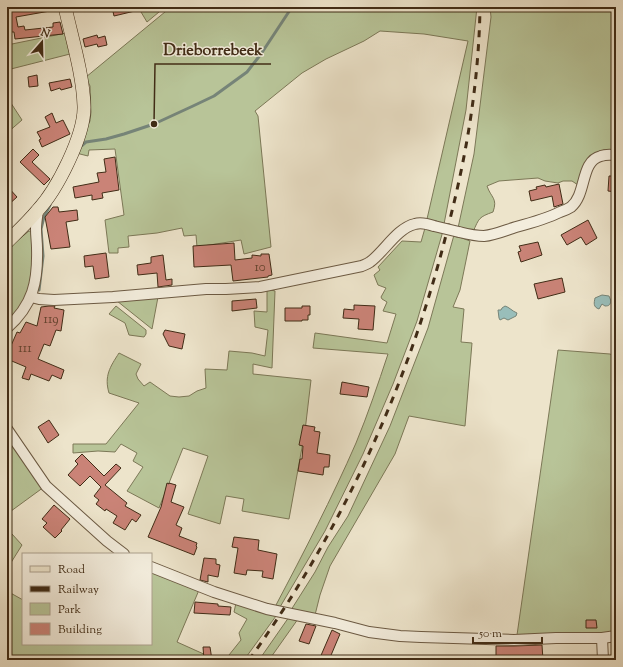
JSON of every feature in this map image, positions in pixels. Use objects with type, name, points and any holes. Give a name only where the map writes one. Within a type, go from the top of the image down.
[{"type":"main road","points":[[7,242],[38,211],[58,180],[68,162],[83,119],[84,107],[81,79],[65,7]]},
{"type":"street","points":[[31,297],[39,299],[62,300],[206,289],[260,287],[362,266],[369,263],[396,236],[414,224],[434,226],[475,236],[496,234],[549,217],[571,207],[579,196],[590,163],[601,156],[616,155]]},
{"type":"street","points":[[7,328],[18,317],[31,297],[36,275],[36,228],[38,211]]},
{"type":"street","points":[[7,429],[46,486],[107,541],[123,553]]},
{"type":"street","points":[[152,567],[214,592],[267,609],[369,632],[400,636],[514,640],[602,638],[616,636]]},
{"type":"street","points":[[602,638],[602,660]]},
{"type":"green space","points":[[138,7],[165,7],[147,22]]},
{"type":"green space","points":[[171,7],[477,7],[466,110],[444,224],[427,219],[468,41],[424,34],[380,31],[364,41],[326,59],[302,73],[255,111],[258,116],[271,247],[244,254],[241,240],[197,247],[196,235],[184,236],[182,228],[157,233],[128,236],[129,247],[118,248],[118,253],[109,253],[105,220],[124,215],[115,149],[89,150],[88,156],[76,153],[81,138],[90,121],[90,86],[86,77]]},
{"type":"green space","points":[[490,7],[616,7],[616,152],[604,150],[594,156],[581,187],[572,181],[563,181],[558,183],[545,181],[538,178],[499,181],[487,186],[495,204],[493,212],[480,219],[473,232],[458,228],[474,154],[491,17]]},
{"type":"green space","points":[[66,33],[70,54],[7,70],[7,45]]},
{"type":"green space","points":[[7,97],[22,120],[7,133]]},
{"type":"green space","points":[[425,228],[443,231],[417,321],[393,384],[363,454],[325,531],[280,607],[276,605],[328,504],[356,443],[388,354],[313,348],[315,333],[387,343],[396,314],[383,311],[387,302],[381,297],[386,288],[378,285],[374,275],[380,270],[378,267],[402,241],[421,242]]},
{"type":"green space","points":[[29,231],[33,232],[33,267],[30,285],[25,301],[7,323],[7,249]]},
{"type":"green space","points":[[454,235],[470,241],[460,290],[453,307],[464,309],[461,342],[472,343],[465,426],[409,416],[395,454],[330,566],[315,615],[291,610],[348,516],[390,426],[428,328]]},
{"type":"green space","points":[[267,289],[275,291],[272,368],[253,364],[253,374],[311,380],[305,431],[289,519],[242,511],[244,499],[226,496],[220,524],[188,514],[208,456],[183,448],[159,508],[127,491],[143,467],[133,461],[137,453],[121,444],[115,452],[98,451],[73,453],[73,444],[106,444],[139,403],[109,393],[107,382],[109,372],[119,353],[141,364],[136,374],[144,386],[150,382],[170,396],[179,397],[189,396],[206,388],[205,369],[227,370],[229,351],[265,356],[268,330],[255,327],[254,311],[267,312]]},
{"type":"green space","points":[[158,297],[152,329],[117,301]]},
{"type":"green space","points":[[116,306],[146,330],[144,337],[129,335],[125,323],[109,314]]},
{"type":"green space","points":[[558,350],[610,354],[616,357],[616,632],[594,634],[517,635]]},
{"type":"green space","points":[[7,434],[44,487],[7,514]]},
{"type":"green space","points":[[7,530],[22,545],[7,569]]},
{"type":"green space","points":[[152,572],[199,590],[177,642],[217,660],[7,660],[7,591],[22,599],[22,645],[152,645]]},
{"type":"green space","points":[[236,603],[276,616],[244,660],[225,660],[241,640],[239,633],[247,619],[234,612]]},
{"type":"green space","points":[[289,617],[298,619],[269,660],[259,660]]},
{"type":"water","points":[[602,295],[609,296],[611,301],[607,306],[602,304],[599,309],[595,306],[595,298]]},
{"type":"water","points":[[505,306],[517,313],[516,316],[508,320],[504,318],[500,320],[498,310],[501,310]]},
{"type":"building","points":[[8,7],[49,7],[50,11],[16,17],[18,27],[24,26],[25,30],[53,27],[53,23],[60,22],[63,34],[15,39],[14,32],[10,32]]},
{"type":"building","points":[[112,7],[138,7],[139,10],[114,16]]},
{"type":"building","points":[[97,35],[98,38],[105,36],[107,45],[98,47],[97,44],[85,47],[83,39]]},
{"type":"building","points":[[37,75],[38,86],[29,87],[28,77]]},
{"type":"building","points":[[70,79],[72,87],[61,90],[60,88],[51,91],[49,83]]},
{"type":"building","points":[[52,113],[56,123],[63,120],[70,134],[42,147],[39,140],[41,139],[37,132],[50,127],[45,117]]},
{"type":"building","points":[[33,149],[39,155],[32,162],[50,179],[44,185],[20,162]]},
{"type":"building","points":[[115,157],[119,190],[102,193],[103,198],[92,200],[92,195],[75,198],[73,187],[99,182],[97,173],[106,172],[104,159]]},
{"type":"building","points":[[609,176],[616,176],[616,192],[608,191]]},
{"type":"building","points":[[559,184],[563,204],[554,207],[552,196],[531,201],[529,191],[537,189],[536,187],[545,185],[546,187]]},
{"type":"building","points":[[7,186],[17,197],[7,206]]},
{"type":"building","points":[[53,207],[58,207],[59,212],[77,210],[78,220],[66,222],[70,247],[51,249],[45,217]]},
{"type":"building","points":[[588,220],[597,238],[586,245],[581,237],[567,245],[561,235]]},
{"type":"building","points":[[538,242],[542,255],[521,262],[518,252],[521,251],[519,246]]},
{"type":"building","points":[[234,243],[235,260],[252,258],[252,255],[261,256],[261,254],[269,254],[272,275],[268,277],[233,281],[231,265],[194,267],[193,246]]},
{"type":"building","points":[[106,253],[109,277],[95,279],[93,266],[85,267],[84,256]]},
{"type":"building","points":[[163,255],[166,280],[172,279],[172,285],[158,287],[157,273],[138,275],[137,265],[151,263],[151,257]]},
{"type":"building","points":[[562,278],[565,292],[538,299],[534,284]]},
{"type":"building","points":[[256,299],[257,308],[232,311],[232,301]]},
{"type":"building","points":[[354,305],[375,306],[373,330],[358,329],[359,319],[343,318],[344,309],[354,310]]},
{"type":"building","points":[[55,306],[54,308],[64,310],[61,331],[56,330],[50,346],[44,344],[38,359],[64,370],[61,379],[52,375],[49,381],[31,374],[29,380],[22,378],[26,367],[7,359],[7,347],[10,348],[17,332],[20,333],[26,322],[37,326],[41,307]]},
{"type":"building","points":[[302,306],[310,306],[310,315],[308,315],[308,320],[285,321],[285,308],[302,308]]},
{"type":"building","points":[[165,330],[185,334],[182,349],[169,346],[163,334]]},
{"type":"building","points":[[342,382],[369,387],[367,397],[340,394]]},
{"type":"building","points":[[49,420],[59,435],[48,443],[38,427]]},
{"type":"building","points":[[303,425],[315,427],[314,431],[320,432],[317,453],[330,455],[329,467],[324,467],[323,475],[298,471],[300,459],[302,459],[303,446],[299,445]]},
{"type":"building","points":[[82,454],[104,476],[116,464],[121,468],[105,485],[127,503],[125,506],[141,515],[136,522],[132,519],[125,530],[113,523],[117,516],[106,509],[105,511],[96,504],[99,500],[94,496],[101,487],[90,476],[80,486],[68,475],[78,464],[75,461]]},
{"type":"building","points":[[167,483],[176,485],[171,502],[184,507],[176,525],[182,528],[179,536],[197,543],[194,555],[148,537],[161,507]]},
{"type":"building","points":[[54,505],[70,519],[55,538],[43,527],[47,523],[42,519]]},
{"type":"building","points":[[234,537],[259,540],[258,550],[277,554],[273,579],[262,577],[263,571],[247,570],[246,575],[234,573],[238,548],[232,547]]},
{"type":"building","points":[[204,558],[216,559],[216,564],[220,565],[218,577],[208,575],[208,582],[200,580]]},
{"type":"building","points":[[195,602],[231,607],[230,615],[194,613]]},
{"type":"building","points":[[586,620],[596,620],[597,628],[586,628]]},
{"type":"building","points":[[306,624],[316,626],[309,644],[299,641]]},
{"type":"building","points":[[332,630],[340,634],[329,660],[319,660]]},
{"type":"building","points":[[542,645],[543,660],[496,660],[496,646]]},
{"type":"building","points":[[203,647],[210,647],[212,660],[204,660]]},
{"type":"waterway","points":[[80,147],[86,142],[106,139],[154,124],[214,96],[247,72],[261,54],[292,7]]},
{"type":"waterway","points":[[39,290],[43,256],[41,229],[44,217],[50,205]]},
{"type":"railway","points":[[249,660],[315,559],[344,506],[394,396],[415,339],[449,223],[461,170],[471,116],[477,62],[480,7]]},
{"type":"place","name":"Drieborrebeek","points":[[154,124]]}]
